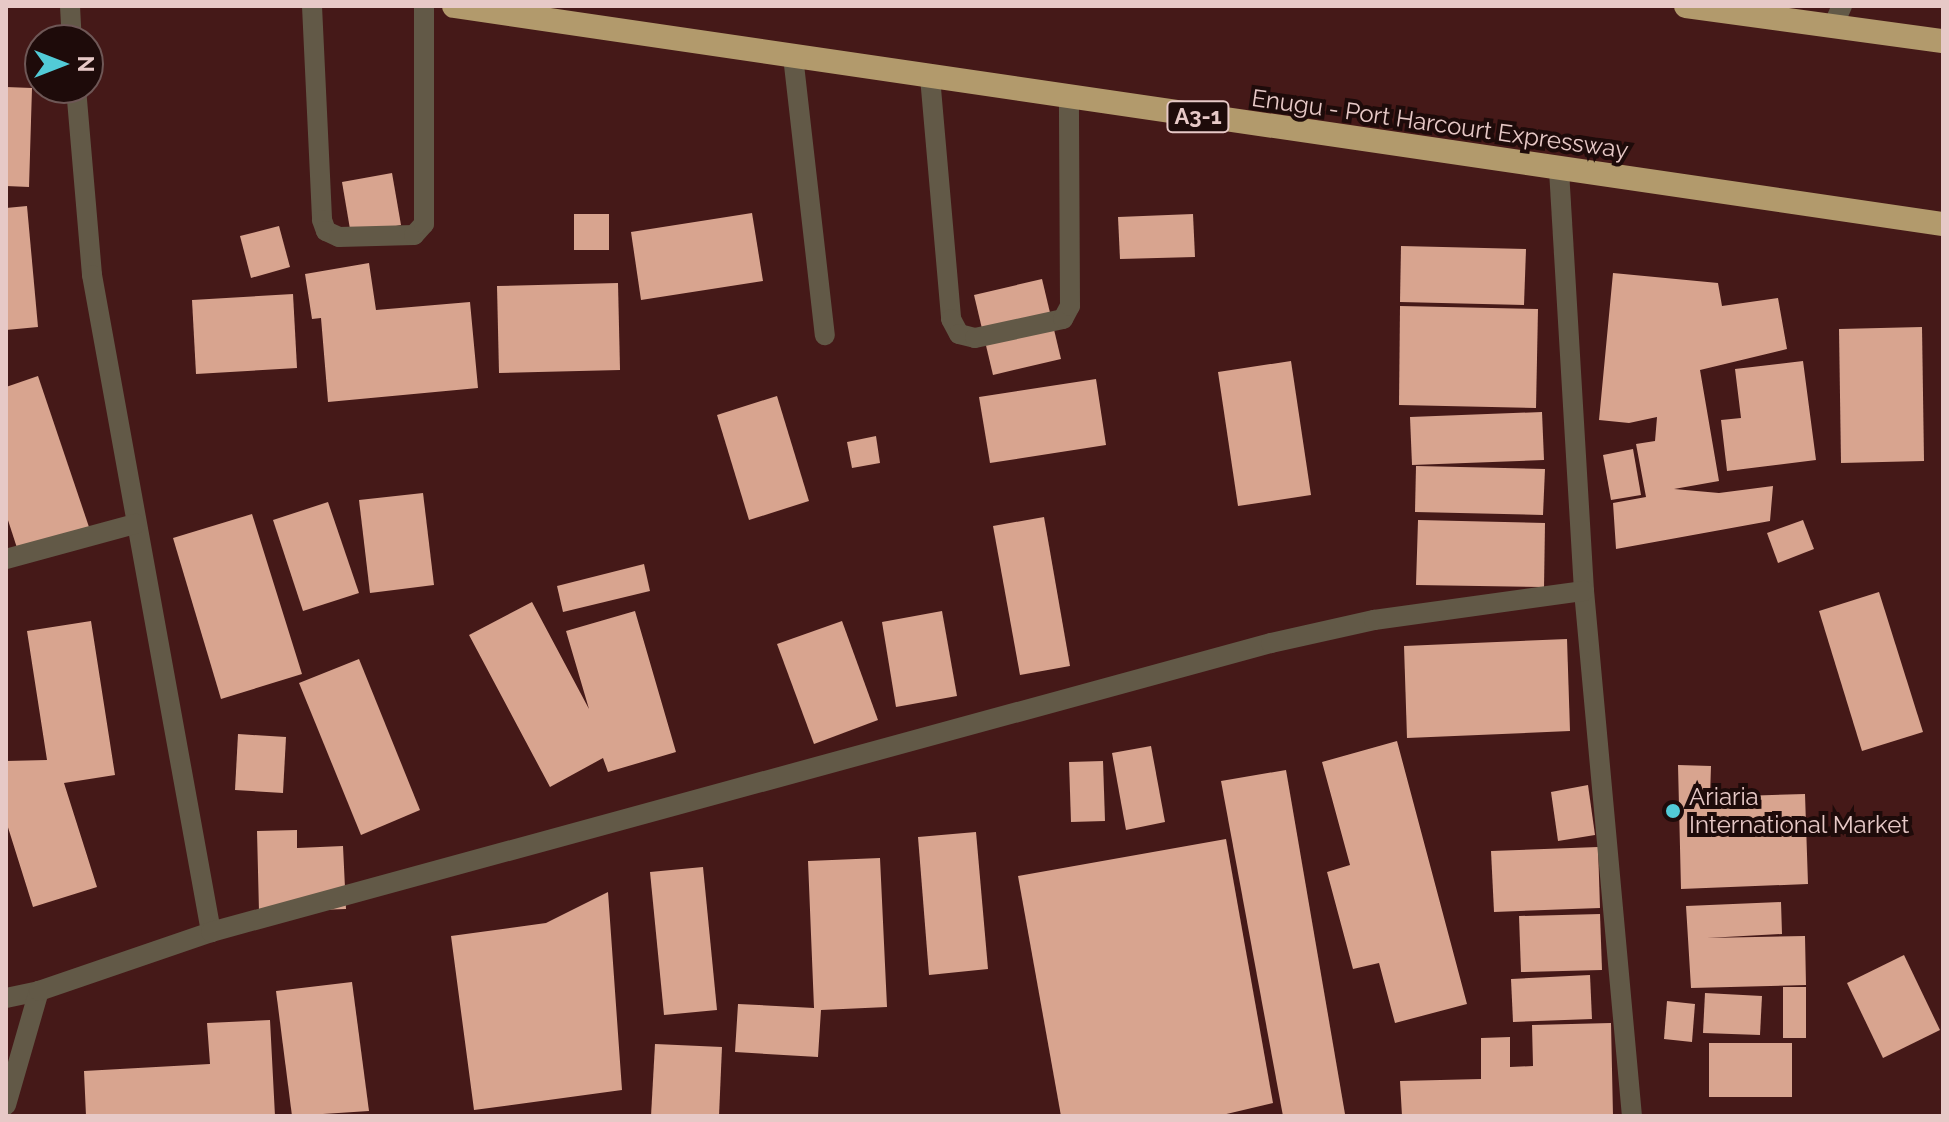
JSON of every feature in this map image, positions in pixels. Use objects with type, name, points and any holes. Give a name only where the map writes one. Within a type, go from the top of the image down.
[{"type":"highway","name":"Enugu - Port Harcourt Expressway","points":[[454,6],[1943,224]]},
{"type":"highway","points":[[1686,6],[1838,16],[1943,41]]},
{"type":"street","points":[[312,6],[322,220],[326,231],[339,237],[414,235],[424,224],[424,6]]},
{"type":"street","points":[[793,56],[825,335]]},
{"type":"street","points":[[930,77],[951,319],[959,334],[975,338],[1063,319],[1070,306],[1069,97]]},
{"type":"street","points":[[77,104],[92,275],[211,932]]},
{"type":"street","points":[[1559,170],[1584,591],[1632,1116]]},
{"type":"street","points":[[6,559],[135,524]]},
{"type":"street","points":[[6,998],[39,991],[211,932],[1271,643],[1374,620],[1584,591]]},
{"type":"street","points":[[6,1105],[39,991]]},
{"type":"building","points":[[6,87],[24,88],[24,104],[32,104],[29,187],[6,186]]},
{"type":"building","points":[[392,173],[401,225],[351,235],[342,182]]},
{"type":"building","points":[[27,206],[38,327],[6,330],[6,208]]},
{"type":"building","points":[[752,213],[763,281],[641,300],[631,232]]},
{"type":"building","points":[[574,214],[609,214],[609,250],[574,250]]},
{"type":"building","points":[[1193,214],[1195,257],[1120,259],[1118,217]]},
{"type":"building","points":[[279,226],[290,267],[251,278],[240,236]]},
{"type":"building","points":[[1401,246],[1526,249],[1524,305],[1400,302]]},
{"type":"building","points":[[369,263],[376,310],[470,302],[478,388],[328,402],[321,318],[312,319],[305,274]]},
{"type":"building","points":[[1613,273],[1718,283],[1722,306],[1778,298],[1787,349],[1700,370],[1719,481],[1674,489],[1719,493],[1773,486],[1770,521],[1616,549],[1613,503],[1646,497],[1636,444],[1655,441],[1657,417],[1629,423],[1599,420]]},
{"type":"building","points":[[1042,279],[1061,359],[993,375],[974,295]]},
{"type":"building","points":[[618,283],[620,370],[499,373],[497,286]]},
{"type":"building","points":[[293,294],[297,368],[196,374],[192,300]]},
{"type":"building","points":[[1400,306],[1538,309],[1536,408],[1399,405]]},
{"type":"building","points":[[1922,327],[1924,461],[1841,463],[1839,329]]},
{"type":"building","points":[[1291,361],[1311,495],[1238,506],[1218,372]]},
{"type":"building","points":[[1803,361],[1816,460],[1727,471],[1721,420],[1741,418],[1735,369]]},
{"type":"building","points":[[38,376],[89,527],[18,551],[6,514],[6,387]]},
{"type":"building","points":[[1096,379],[1106,445],[990,463],[979,397]]},
{"type":"building","points":[[777,396],[809,501],[749,520],[717,415]]},
{"type":"building","points":[[1542,412],[1544,460],[1412,465],[1410,417]]},
{"type":"building","points":[[876,436],[880,463],[852,468],[847,442]]},
{"type":"building","points":[[1633,449],[1641,495],[1611,500],[1603,455]]},
{"type":"building","points":[[1416,466],[1545,469],[1543,515],[1415,512]]},
{"type":"building","points":[[423,493],[434,585],[370,593],[359,500]]},
{"type":"building","points":[[328,502],[359,593],[303,611],[273,520]]},
{"type":"building","points":[[252,514],[302,674],[221,699],[173,538]]},
{"type":"building","points":[[1044,517],[1070,666],[1020,675],[993,526]]},
{"type":"building","points":[[1418,520],[1545,523],[1544,587],[1416,585]]},
{"type":"building","points":[[1803,520],[1814,549],[1778,563],[1767,533]]},
{"type":"building","points":[[644,564],[650,591],[563,612],[557,586]]},
{"type":"building","points":[[1879,592],[1923,732],[1862,751],[1819,611]]},
{"type":"building","points":[[532,602],[589,709],[566,631],[635,611],[676,752],[608,772],[603,758],[550,787],[469,635]]},
{"type":"building","points":[[942,611],[957,696],[896,707],[882,622]]},
{"type":"building","points":[[91,621],[115,775],[64,783],[97,887],[33,907],[6,821],[6,761],[47,760],[27,631]]},
{"type":"building","points":[[842,621],[878,720],[814,744],[777,644]]},
{"type":"building","points":[[1567,639],[1570,731],[1407,738],[1404,646]]},
{"type":"building","points":[[359,659],[420,810],[361,835],[299,683]]},
{"type":"building","points":[[238,734],[286,737],[283,793],[235,790]]},
{"type":"building","points":[[1397,741],[1467,1004],[1395,1023],[1379,963],[1353,969],[1327,872],[1350,865],[1322,762]]},
{"type":"building","points":[[1151,746],[1165,822],[1126,830],[1112,753]]},
{"type":"building","points":[[1103,761],[1105,821],[1071,822],[1069,762]]},
{"type":"building","points":[[1678,765],[1711,766],[1710,797],[1805,794],[1808,884],[1681,889]]},
{"type":"building","points":[[1286,770],[1345,1114],[1332,1116],[1283,1116],[1221,781]]},
{"type":"building","points":[[1588,785],[1595,835],[1558,841],[1551,792]]},
{"type":"building","points":[[297,830],[297,848],[343,846],[346,909],[259,912],[257,831]]},
{"type":"building","points":[[976,832],[988,969],[929,975],[918,837]]},
{"type":"building","points":[[1226,839],[1273,1103],[1218,1116],[1061,1116],[1018,876]]},
{"type":"building","points":[[1598,847],[1600,908],[1494,912],[1491,851]]},
{"type":"building","points":[[880,858],[887,1007],[821,1010],[818,1057],[735,1052],[738,1004],[814,1008],[808,861]]},
{"type":"building","points":[[703,867],[717,1010],[664,1015],[650,872]]},
{"type":"building","points":[[608,892],[622,1090],[474,1110],[451,936],[546,923]]},
{"type":"building","points":[[1781,902],[1782,934],[1707,938],[1805,936],[1806,985],[1691,988],[1686,906]]},
{"type":"building","points":[[1600,914],[1602,970],[1521,972],[1519,916]]},
{"type":"building","points":[[1904,955],[1940,1030],[1883,1058],[1847,983]]},
{"type":"building","points":[[1590,975],[1592,1019],[1513,1022],[1511,979]]},
{"type":"building","points":[[352,982],[369,1111],[292,1116],[276,991]]},
{"type":"building","points":[[1783,987],[1806,987],[1806,1038],[1783,1038]]},
{"type":"building","points":[[1705,993],[1762,996],[1760,1035],[1703,1033]]},
{"type":"building","points":[[1667,1001],[1695,1004],[1692,1042],[1664,1039]]},
{"type":"building","points":[[270,1020],[275,1116],[86,1116],[84,1071],[210,1064],[207,1023]]},
{"type":"building","points":[[1611,1023],[1613,1116],[1402,1116],[1400,1081],[1481,1079],[1481,1038],[1510,1037],[1510,1067],[1533,1066],[1532,1025]]},
{"type":"building","points":[[1709,1043],[1792,1043],[1792,1097],[1709,1097]]},
{"type":"building","points":[[655,1044],[722,1047],[719,1116],[651,1116]]},
{"type":"place","name":"Ariaria International Market","points":[[1673,811]]}]
